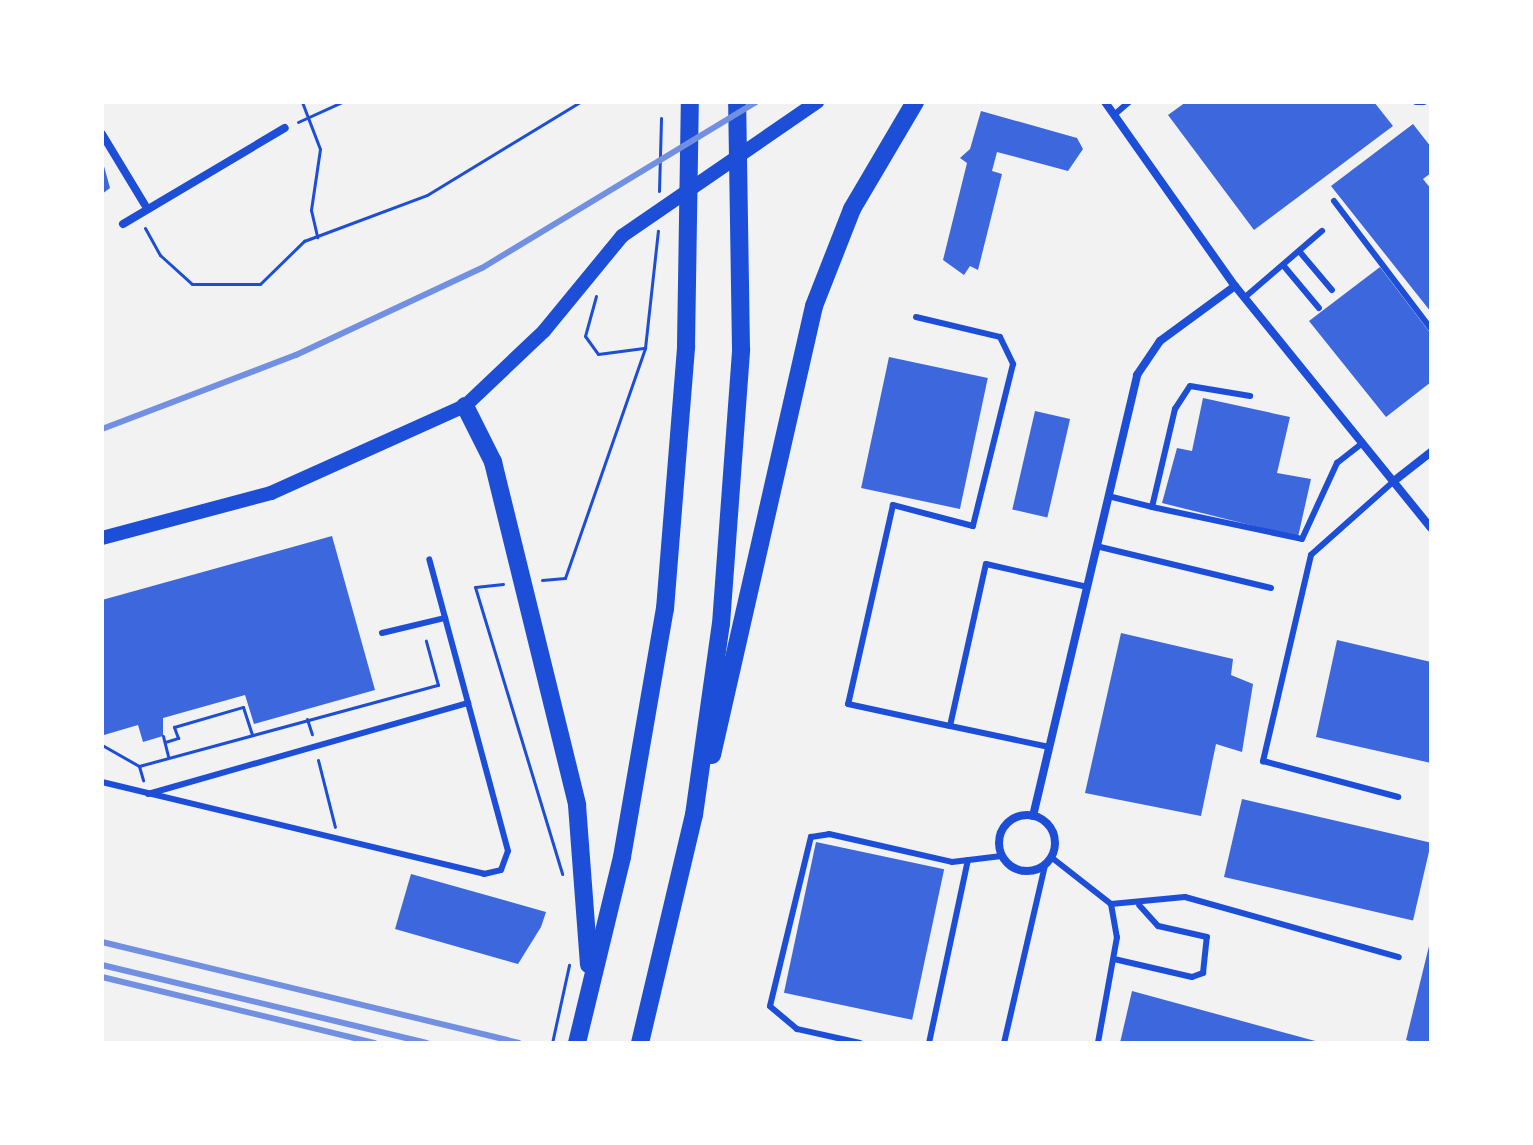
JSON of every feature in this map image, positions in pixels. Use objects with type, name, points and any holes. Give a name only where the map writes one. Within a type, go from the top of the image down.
[{"type":"highway","points":[[577,1043],[622,857],[665,609],[691,234],[690,102]]},
{"type":"highway","points":[[694,815],[738,437],[740,199],[737,102]]},
{"type":"highway","points":[[640,1043],[694,815],[745,630],[814,306],[852,209],[915,102]]},
{"type":"highway","points":[[465,406],[493,462],[577,805],[589,992]]},
{"type":"street","points":[[102,538],[271,493],[465,406],[544,331],[622,236],[817,102]]},
{"type":"street","points":[[1105,102],[1244,298],[1431,528]]},
{"type":"street","points":[[123,224],[145,205],[285,128]]},
{"type":"street","points":[[102,134],[145,205]]},
{"type":"street","points":[[1033,816],[1108,496],[1146,356],[1235,286]]},
{"type":"street","points":[[1394,481],[1431,452]]},
{"type":"street","points":[[1033,816],[1051,828],[1048,861],[1025,871],[1002,856],[1006,824],[1033,816]]},
{"type":"lane","points":[[1114,115],[1129,102]]},
{"type":"lane","points":[[1416,102],[1424,102]]},
{"type":"lane","points":[[1334,201],[1431,329]]},
{"type":"lane","points":[[1244,298],[1322,231]]},
{"type":"lane","points":[[1299,251],[1332,290]]},
{"type":"lane","points":[[1283,265],[1319,308]]},
{"type":"lane","points":[[916,317],[1000,337],[1013,364],[973,526],[893,505],[848,704],[1049,747]]},
{"type":"lane","points":[[1152,507],[1184,391],[1198,384],[1250,396]]},
{"type":"lane","points":[[1108,496],[1302,539],[1337,463],[1363,443]]},
{"type":"lane","points":[[1394,481],[1311,555],[1263,761],[1398,797]]},
{"type":"lane","points":[[1096,546],[1271,588]]},
{"type":"lane","points":[[102,782],[484,874],[501,870],[508,851],[429,559]]},
{"type":"lane","points":[[950,726],[986,564],[1087,587]]},
{"type":"lane","points":[[382,633],[445,618]]},
{"type":"lane","points":[[147,794],[468,703]]},
{"type":"lane","points":[[860,1043],[797,1029],[770,1006],[811,837],[829,834],[968,860],[1002,856]]},
{"type":"lane","points":[[929,1043],[968,860]]},
{"type":"lane","points":[[1004,1043],[1048,861],[1111,904],[1139,905],[1185,897],[1399,957]]},
{"type":"lane","points":[[1098,1043],[1114,959],[1111,904]]},
{"type":"lane","points":[[1114,959],[1192,977],[1203,973],[1207,937],[1158,926],[1139,905]]},
{"type":"path","points":[[302,102],[312,115],[320,149],[311,210],[317,237]]},
{"type":"path","points":[[285,128],[342,102]]},
{"type":"path","points":[[137,213],[160,255],[198,285],[260,284],[317,237],[427,195],[580,102]]},
{"type":"path","points":[[644,238],[669,219]]},
{"type":"path","points":[[601,285],[589,309],[589,344],[598,354],[645,348]]},
{"type":"path","points":[[565,578],[645,348],[649,323]]},
{"type":"path","points":[[475,587],[566,890]]},
{"type":"path","points":[[139,766],[438,685],[426,641]]},
{"type":"path","points":[[165,742],[178,738],[174,727],[243,707],[252,735]]},
{"type":"path","points":[[307,719],[338,840]]},
{"type":"path","points":[[163,736],[169,757]]},
{"type":"path","points":[[102,745],[139,766],[147,794]]},
{"type":"path","points":[[552,1043],[571,952]]},
{"type":"building","points":[[1186,102],[1374,102],[1393,126],[1254,230],[1168,115]]},
{"type":"building","points":[[981,111],[1077,138],[1083,149],[1068,171],[997,152],[992,171],[1002,174],[978,270],[970,266],[964,275],[943,260],[967,163],[960,158],[970,149]]},
{"type":"building","points":[[1413,124],[1431,147],[1431,173],[1423,179],[1431,189],[1431,312],[1331,186]]},
{"type":"building","points":[[102,159],[110,188],[102,194]]},
{"type":"building","points":[[1380,267],[1431,334],[1431,382],[1386,417],[1309,321]]},
{"type":"building","points":[[889,357],[988,378],[960,509],[861,488]]},
{"type":"building","points":[[1203,398],[1290,417],[1277,473],[1311,479],[1298,537],[1162,503],[1177,448],[1192,451]]},
{"type":"building","points":[[1035,411],[1070,419],[1047,518],[1012,509]]},
{"type":"building","points":[[332,536],[375,690],[254,724],[245,695],[163,718],[163,736],[143,742],[138,725],[104,735],[102,600]]},
{"type":"building","points":[[1121,633],[1233,659],[1231,675],[1253,684],[1242,752],[1216,744],[1201,816],[1085,793]]},
{"type":"building","points":[[1337,640],[1431,662],[1431,763],[1316,737]]},
{"type":"building","points":[[1242,799],[1431,843],[1413,921],[1224,877]]},
{"type":"building","points":[[816,842],[944,869],[912,1020],[784,993]]},
{"type":"building","points":[[411,874],[546,912],[541,927],[518,964],[395,929]]},
{"type":"building","points":[[1430,942],[1431,1043],[1416,1043],[1406,1040]]},
{"type":"building","points":[[1132,991],[1319,1042],[1319,1043],[1120,1043]]},
{"type":"railway","points":[[102,429],[296,355],[482,268],[756,102]]},
{"type":"railway","points":[[102,942],[519,1043]]},
{"type":"railway","points":[[102,965],[427,1043]]},
{"type":"railway","points":[[102,977],[375,1043]]}]
